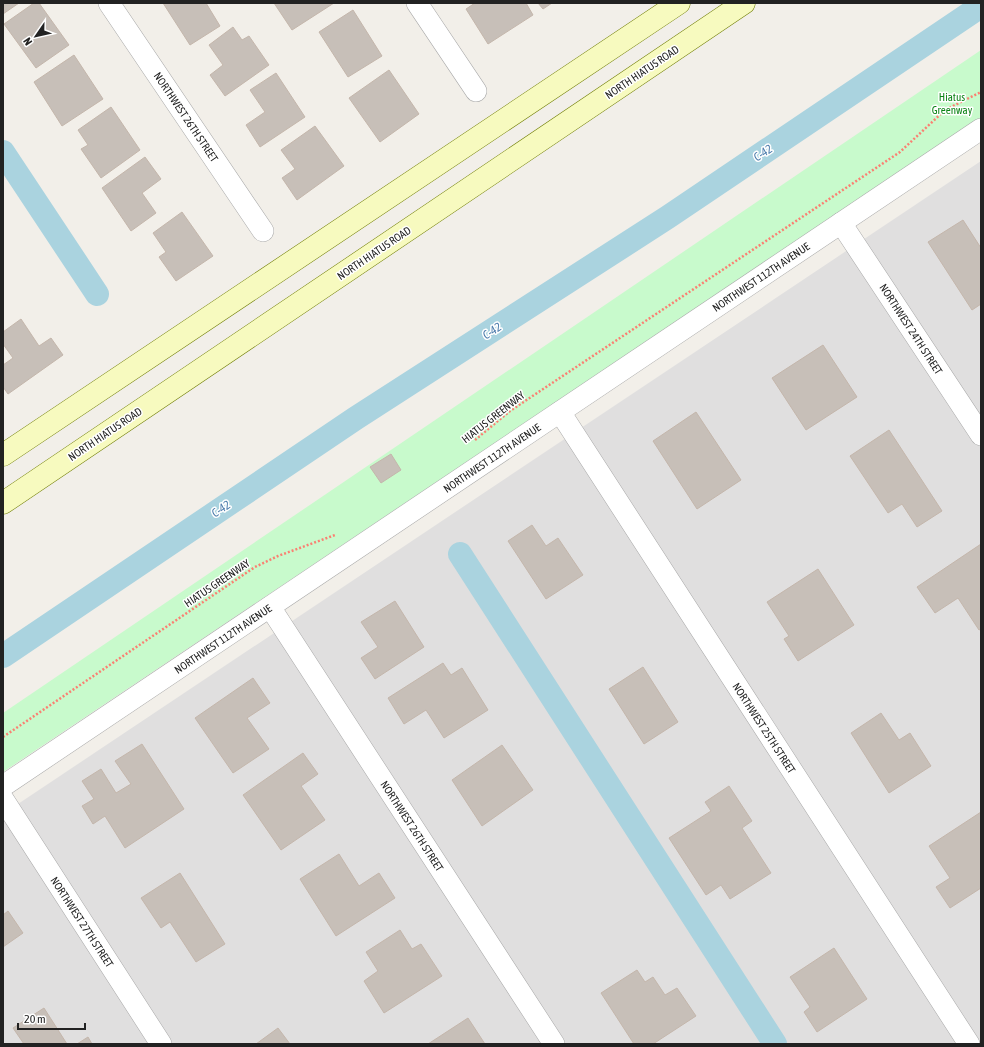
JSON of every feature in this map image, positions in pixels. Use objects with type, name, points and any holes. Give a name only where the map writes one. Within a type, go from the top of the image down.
[{"type":"main road","points":[[3,455],[679,3]]},
{"type":"main road","name":"NORTH HIATUS ROAD","points":[[3,502],[744,3]]},
{"type":"street","name":"NORTHWEST 26TH STREET","points":[[109,3],[263,231]]},
{"type":"street","points":[[417,3],[476,91]]},
{"type":"street","name":"NORTHWEST 112TH AVENUE","points":[[3,786],[981,129]]},
{"type":"street","name":"NORTHWEST 24TH STREET","points":[[841,222],[981,435]]},
{"type":"street","name":"NORTHWEST 25TH STREET","points":[[560,412],[969,1044]]},
{"type":"street","name":"NORTHWEST 26TH STREET","points":[[270,607],[554,1044]]},
{"type":"street","name":"NORTHWEST 27TH STREET","points":[[3,799],[161,1044]]},
{"type":"path","name":"HIATUS GREENWAY","points":[[471,444],[510,411],[900,152],[944,110],[981,92]]},
{"type":"path","name":"HIATUS GREENWAY","points":[[3,737],[254,567],[278,556],[338,534]]},
{"type":"shaded area","points":[[981,161],[981,1044],[3,1044],[3,814]]},
{"type":"green space","name":"Hiatus Greenway","points":[[981,50],[981,118],[3,772],[3,713]]},
{"type":"building","points":[[3,3],[19,3],[3,14]]},
{"type":"building","points":[[34,3],[39,3],[69,45],[36,68],[4,24]]},
{"type":"building","points":[[163,3],[206,3],[220,26],[190,45]]},
{"type":"building","points":[[274,3],[334,3],[292,30]]},
{"type":"building","points":[[475,3],[526,3],[533,15],[488,44],[466,9]]},
{"type":"building","points":[[538,3],[552,3],[543,9]]},
{"type":"building","points":[[353,10],[382,56],[348,77],[319,32]]},
{"type":"building","points":[[233,27],[242,40],[249,36],[269,65],[225,96],[210,75],[223,65],[209,45]]},
{"type":"building","points":[[74,55],[103,99],[62,126],[34,82]]},
{"type":"building","points":[[389,70],[419,114],[380,142],[349,98]]},
{"type":"building","points":[[276,73],[305,117],[260,147],[246,125],[265,112],[250,90]]},
{"type":"building","points":[[111,107],[140,150],[101,178],[81,149],[88,145],[78,130]]},
{"type":"building","points":[[315,126],[344,166],[297,200],[282,178],[295,169],[281,150]]},
{"type":"building","points":[[145,157],[161,179],[142,193],[156,213],[131,231],[102,188]]},
{"type":"building","points":[[182,212],[213,256],[176,281],[159,257],[166,252],[153,233]]},
{"type":"building","points":[[963,220],[981,248],[981,304],[972,310],[928,242]]},
{"type":"building","points":[[21,319],[39,346],[51,338],[63,355],[8,394],[3,387],[3,365],[13,358],[3,344],[3,332]]},
{"type":"building","points":[[823,345],[857,397],[806,430],[772,378]]},
{"type":"building","points":[[696,412],[741,480],[697,509],[653,441]]},
{"type":"building","points":[[889,430],[942,511],[917,527],[902,504],[888,513],[850,456]]},
{"type":"building","points":[[391,454],[401,470],[381,483],[370,467]]},
{"type":"building","points":[[532,525],[546,546],[558,538],[583,575],[546,599],[508,541]]},
{"type":"building","points":[[981,544],[981,629],[979,630],[958,598],[935,613],[917,587]]},
{"type":"building","points":[[818,569],[854,625],[798,661],[784,639],[789,636],[767,602]]},
{"type":"building","points":[[395,601],[424,647],[375,679],[361,658],[378,647],[361,622]]},
{"type":"building","points":[[443,663],[451,675],[462,668],[488,710],[444,738],[426,710],[404,724],[388,698]]},
{"type":"building","points":[[643,667],[678,722],[644,744],[609,689]]},
{"type":"building","points":[[253,678],[270,703],[247,718],[269,749],[233,773],[195,718]]},
{"type":"building","points":[[881,713],[899,740],[910,733],[931,766],[889,793],[851,733]]},
{"type":"building","points":[[142,744],[184,809],[125,848],[105,816],[93,824],[82,806],[94,799],[82,781],[101,769],[116,793],[131,784],[115,761]]},
{"type":"building","points":[[502,745],[533,790],[482,826],[452,780]]},
{"type":"building","points":[[303,753],[318,774],[301,786],[325,820],[281,850],[243,795]]},
{"type":"building","points":[[729,786],[752,821],[742,828],[771,873],[730,899],[721,885],[706,895],[669,838],[711,811],[705,802]]},
{"type":"building","points":[[981,812],[981,888],[950,908],[936,887],[950,878],[929,846]]},
{"type":"building","points":[[339,854],[359,886],[379,873],[395,898],[336,936],[300,879]]},
{"type":"building","points":[[180,873],[225,944],[196,962],[170,922],[161,928],[141,898]]},
{"type":"building","points":[[8,911],[23,933],[3,947],[3,915]]},
{"type":"building","points":[[400,930],[412,949],[421,944],[442,976],[384,1013],[364,981],[378,971],[366,952]]},
{"type":"building","points":[[834,948],[867,999],[817,1032],[804,1012],[810,1007],[790,977]]},
{"type":"building","points":[[637,970],[645,982],[653,977],[665,995],[677,988],[696,1016],[653,1044],[634,1044],[601,993]]},
{"type":"building","points":[[44,1008],[67,1044],[24,1044],[13,1028]]},
{"type":"building","points":[[468,1018],[485,1044],[428,1044]]},
{"type":"building","points":[[278,1028],[290,1044],[256,1044]]},
{"type":"building","points":[[88,1037],[92,1044],[77,1044]]},
{"type":"waterway","name":"C-42","points":[[3,656],[356,418],[668,217],[981,6]]},
{"type":"waterway","points":[[3,152],[97,294]]},
{"type":"waterway","points":[[460,554],[775,1044]]}]
